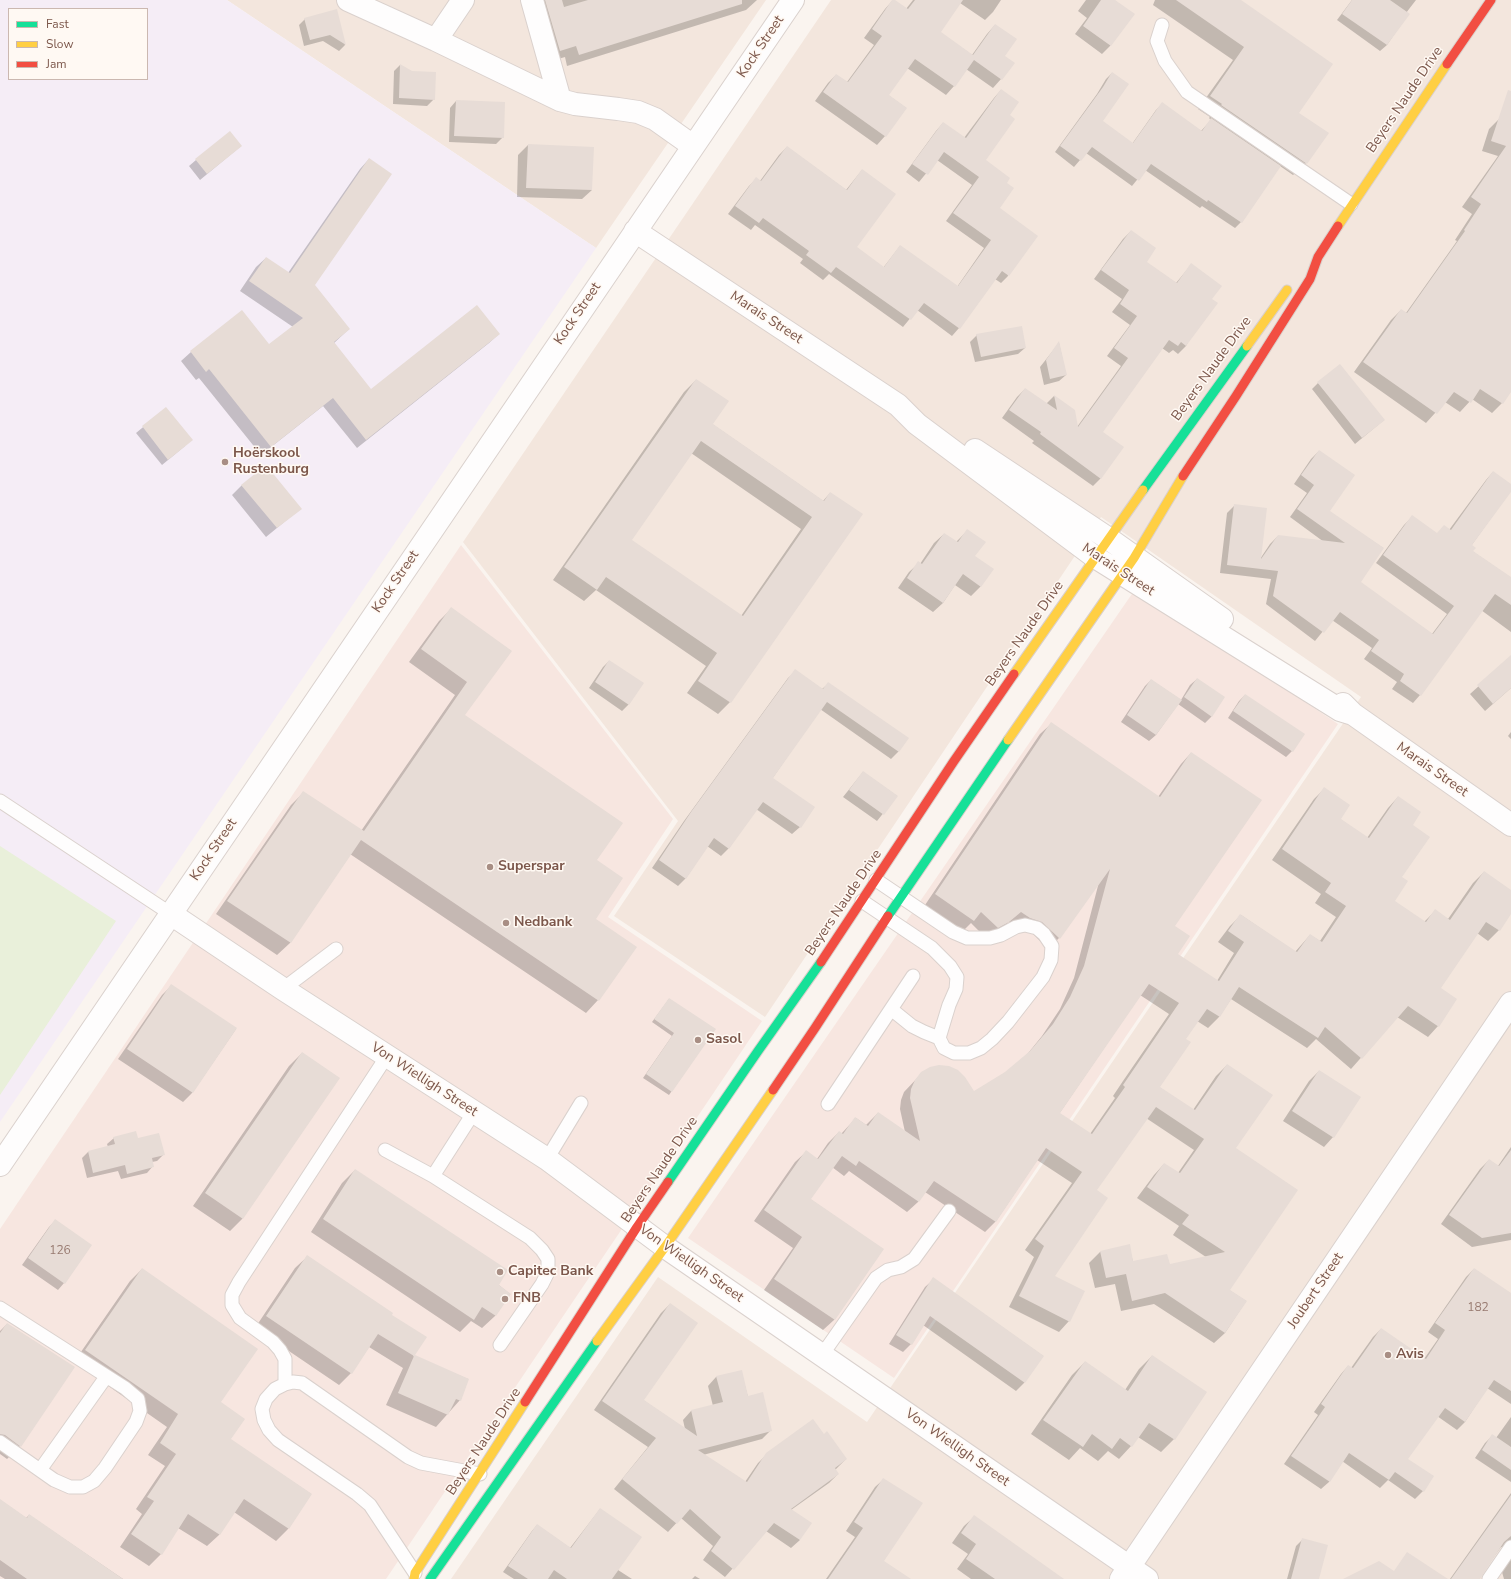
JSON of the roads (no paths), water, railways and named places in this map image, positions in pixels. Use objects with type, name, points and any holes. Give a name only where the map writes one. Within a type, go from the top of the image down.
[{"type":"street","points":[[348,0],[436,40],[560,100],[575,104],[638,112],[655,120],[693,146]]},
{"type":"street","points":[[436,40],[463,0]]},
{"type":"street","points":[[532,0],[560,100]]},
{"type":"street","name":"Kock Street","points":[[0,1165],[793,0]]},
{"type":"street","name":"Beyers Naude Drive","points":[[430,1579],[544,1415],[665,1247],[815,1028],[901,896],[1128,565],[1179,481],[1236,396],[1310,279],[1318,257],[1351,204],[1491,0]]},
{"type":"street","name":"Marais Street","points":[[635,231],[898,405],[918,424],[1095,557],[1128,565],[1344,704],[1353,714],[1511,825]]},
{"type":"street","name":"Beyers Naude Drive","points":[[1304,269],[1318,257]]},
{"type":"street","name":"Beyers Naude Drive","points":[[415,1576],[637,1227],[862,901],[954,761],[1095,557],[1291,285]]},
{"type":"street","name":"Marais Street","points":[[898,405],[925,416],[1109,539],[1128,565]]},
{"type":"street","name":"Von Wielligh Street","points":[[171,914],[283,989],[547,1159],[637,1227],[822,1355],[1125,1573],[1147,1579]]},
{"type":"street","name":"Joubert Street","points":[[1125,1573],[1511,1003]]},
{"type":"lane","points":[[1162,25],[1157,41],[1166,61],[1187,92],[1351,204]]},
{"type":"lane","points":[[0,801],[171,914]]},
{"type":"lane","points":[[876,880],[953,932],[967,938],[990,938],[1001,935],[1016,927],[1025,925],[1037,928],[1044,934],[1052,946],[1051,960],[1043,977],[1008,1022],[992,1039],[980,1048],[968,1053],[954,1053],[944,1048],[939,1038],[912,1026],[891,1009]]},
{"type":"lane","points":[[862,901],[932,948],[950,966],[957,977],[956,989],[949,1005],[939,1038]]},
{"type":"lane","points":[[283,989],[336,949]]},
{"type":"lane","points":[[828,1104],[913,976]]},
{"type":"lane","points":[[285,1384],[285,1359],[280,1350],[273,1342],[240,1318],[232,1304],[232,1295],[387,1056]]},
{"type":"lane","points":[[547,1159],[581,1103]]},
{"type":"lane","points":[[433,1176],[474,1112]]},
{"type":"lane","points":[[385,1150],[433,1176],[530,1238],[542,1250],[548,1259],[548,1272],[542,1284],[500,1345]]},
{"type":"lane","points":[[822,1355],[876,1278],[888,1270],[901,1268],[914,1259],[949,1212]]},
{"type":"lane","points":[[0,1308],[125,1388],[138,1399],[140,1411],[136,1422],[105,1468],[94,1481],[83,1487],[70,1486],[54,1480],[0,1442]]},
{"type":"lane","points":[[40,1470],[106,1376]]},
{"type":"lane","points":[[415,1576],[370,1505],[358,1494],[278,1440],[269,1430],[264,1420],[262,1409],[266,1399],[275,1389],[285,1384],[293,1382],[302,1384],[309,1387],[408,1457],[421,1463],[480,1474]]},
{"type":"lane","points":[[1488,1579],[1511,1547]]},
{"type":"place","name":"Hoërskool Rustenburg","points":[[225,462]]},
{"type":"place","name":"Superspar","points":[[490,867]]},
{"type":"place","name":"Nedbank","points":[[506,923]]},
{"type":"place","name":"Sasol","points":[[698,1040]]},
{"type":"place","name":"Capitec Bank","points":[[500,1272]]},
{"type":"place","name":"FNB","points":[[505,1299]]},
{"type":"place","name":"Avis","points":[[1388,1355]]}]
